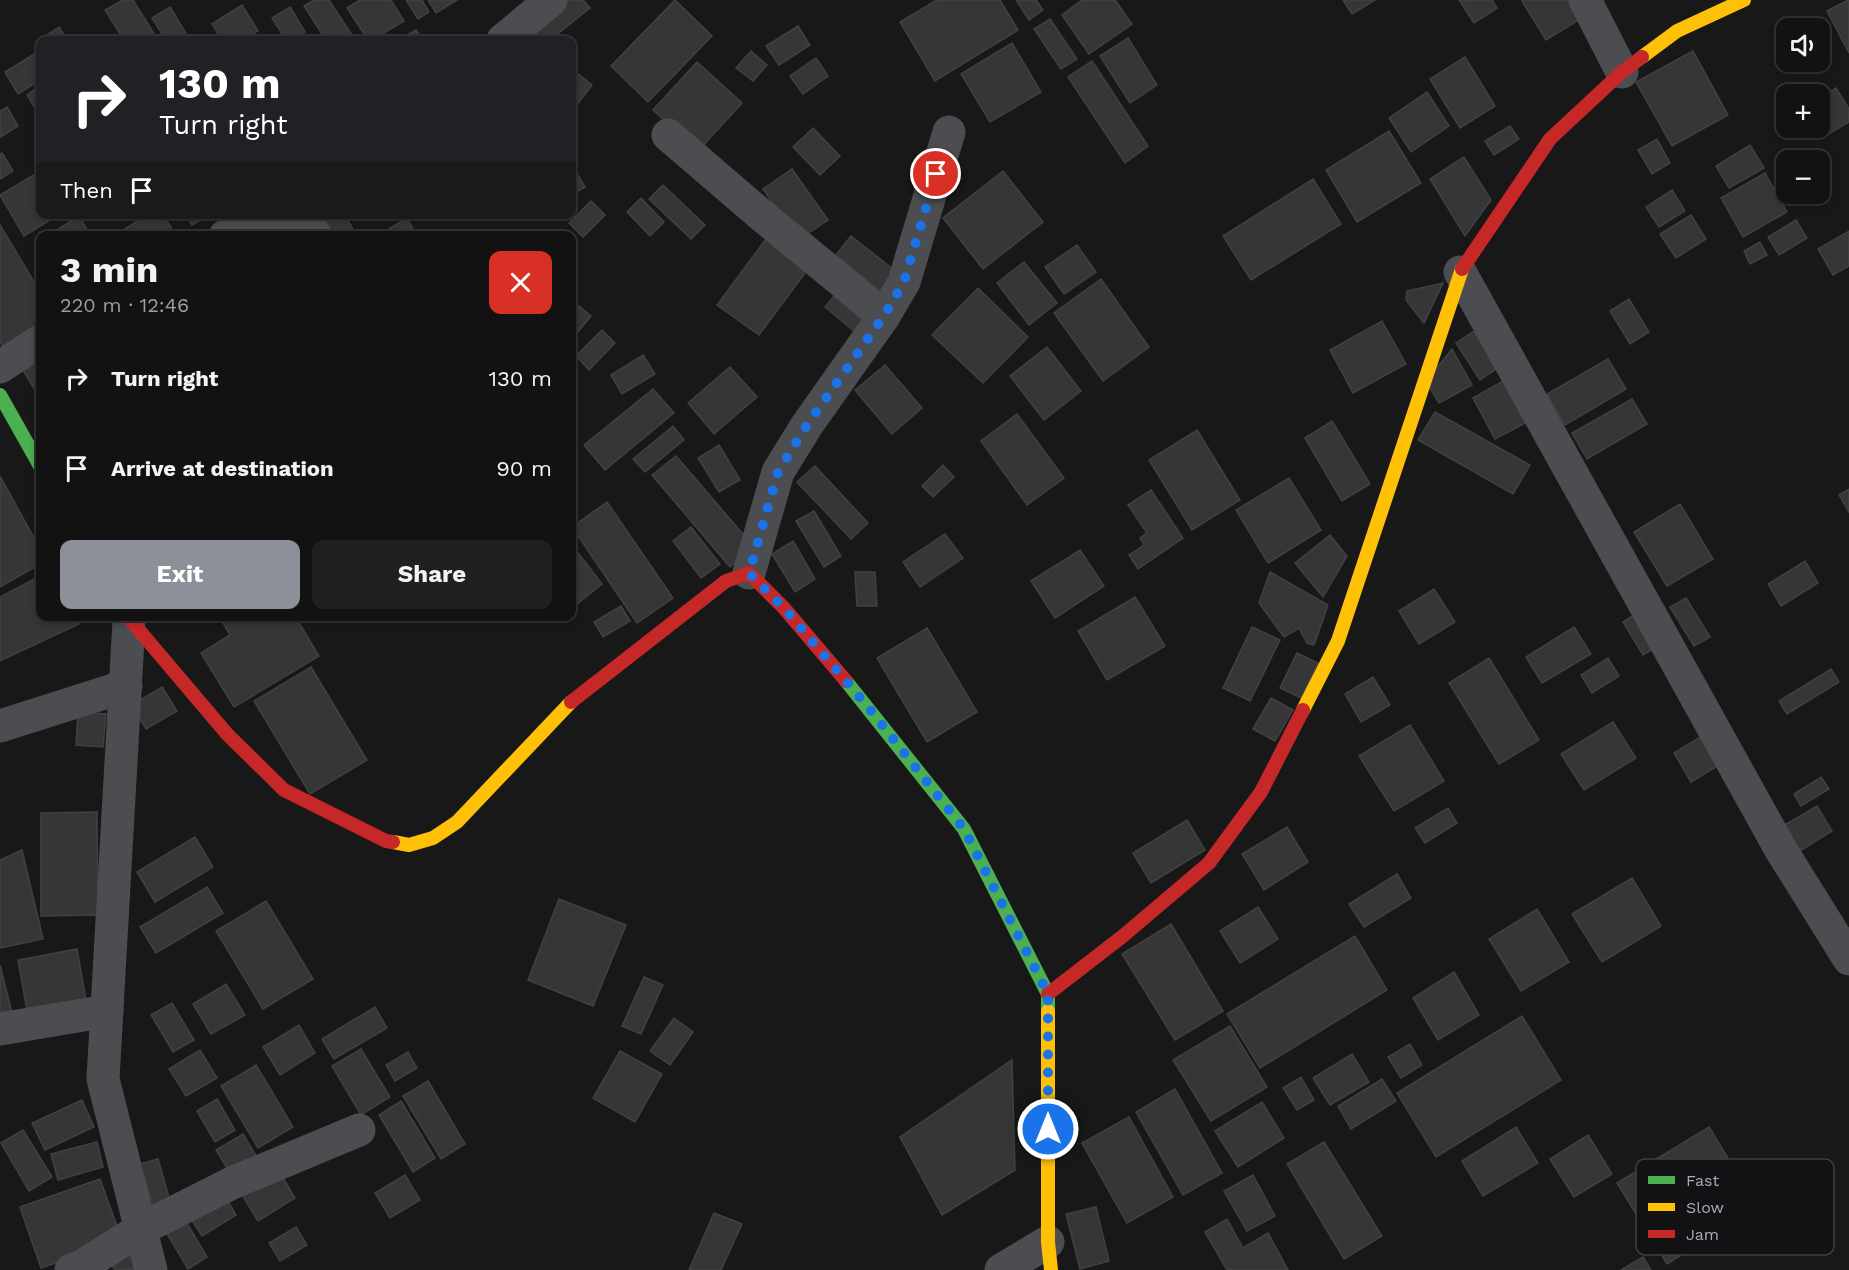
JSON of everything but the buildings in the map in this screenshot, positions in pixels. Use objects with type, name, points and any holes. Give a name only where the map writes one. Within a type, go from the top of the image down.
[{"type":"street","points":[[508,36],[551,0]]},
{"type":"street","points":[[1585,0],[1622,72]]},
{"type":"street","points":[[1048,994],[1123,936],[1209,863],[1262,792],[1338,641],[1460,272],[1550,139],[1622,72],[1677,31],[1743,0]]},
{"type":"street","points":[[749,573],[778,472],[807,425],[884,316],[904,282],[949,132]]},
{"type":"street","points":[[668,135],[884,316]]},
{"type":"street","points":[[241,231],[280,219]]},
{"type":"street","points":[[1460,272],[1781,850],[1849,959]]},
{"type":"street","points":[[0,367],[36,343]]},
{"type":"street","points":[[0,395],[36,459]]},
{"type":"street","points":[[749,573],[784,608],[868,707],[964,829],[1048,994],[1049,1256],[1002,1270]]},
{"type":"street","points":[[130,621],[227,734],[284,790],[386,841],[409,845],[432,838],[458,822],[575,698],[726,581],[749,573]]},
{"type":"street","points":[[128,621],[103,1079],[151,1270]]},
{"type":"street","points":[[0,726],[126,686]]},
{"type":"street","points":[[0,1029],[107,1011]]},
{"type":"street","points":[[71,1270],[82,1266],[141,1229],[232,1183],[359,1130]]},
{"type":"traffic: fast","points":[[0,395],[36,459]]},
{"type":"traffic: fast","points":[[846,681],[964,829],[1048,994],[1048,1011]]},
{"type":"traffic: slow","points":[[1642,57],[1677,31],[1744,0]]},
{"type":"traffic: slow","points":[[1303,710],[1338,641],[1462,269]]},
{"type":"traffic: slow","points":[[393,842],[409,845],[433,838],[457,822],[571,702]]},
{"type":"traffic: slow","points":[[1048,1011],[1048,1242],[1051,1270]]},
{"type":"traffic: jam","points":[[1462,269],[1550,139],[1622,72],[1642,57]]},
{"type":"traffic: jam","points":[[571,702],[726,581],[749,573],[784,608],[846,681]]},
{"type":"traffic: jam","points":[[131,621],[227,734],[284,790],[386,841],[393,842]]},
{"type":"traffic: jam","points":[[1048,994],[1123,936],[1209,863],[1261,792],[1303,710]]},
{"type":"route","points":[[936,174],[904,282],[884,316],[807,425],[778,472],[749,573],[784,608],[868,707],[964,829],[1048,994],[1048,1129]]}]
